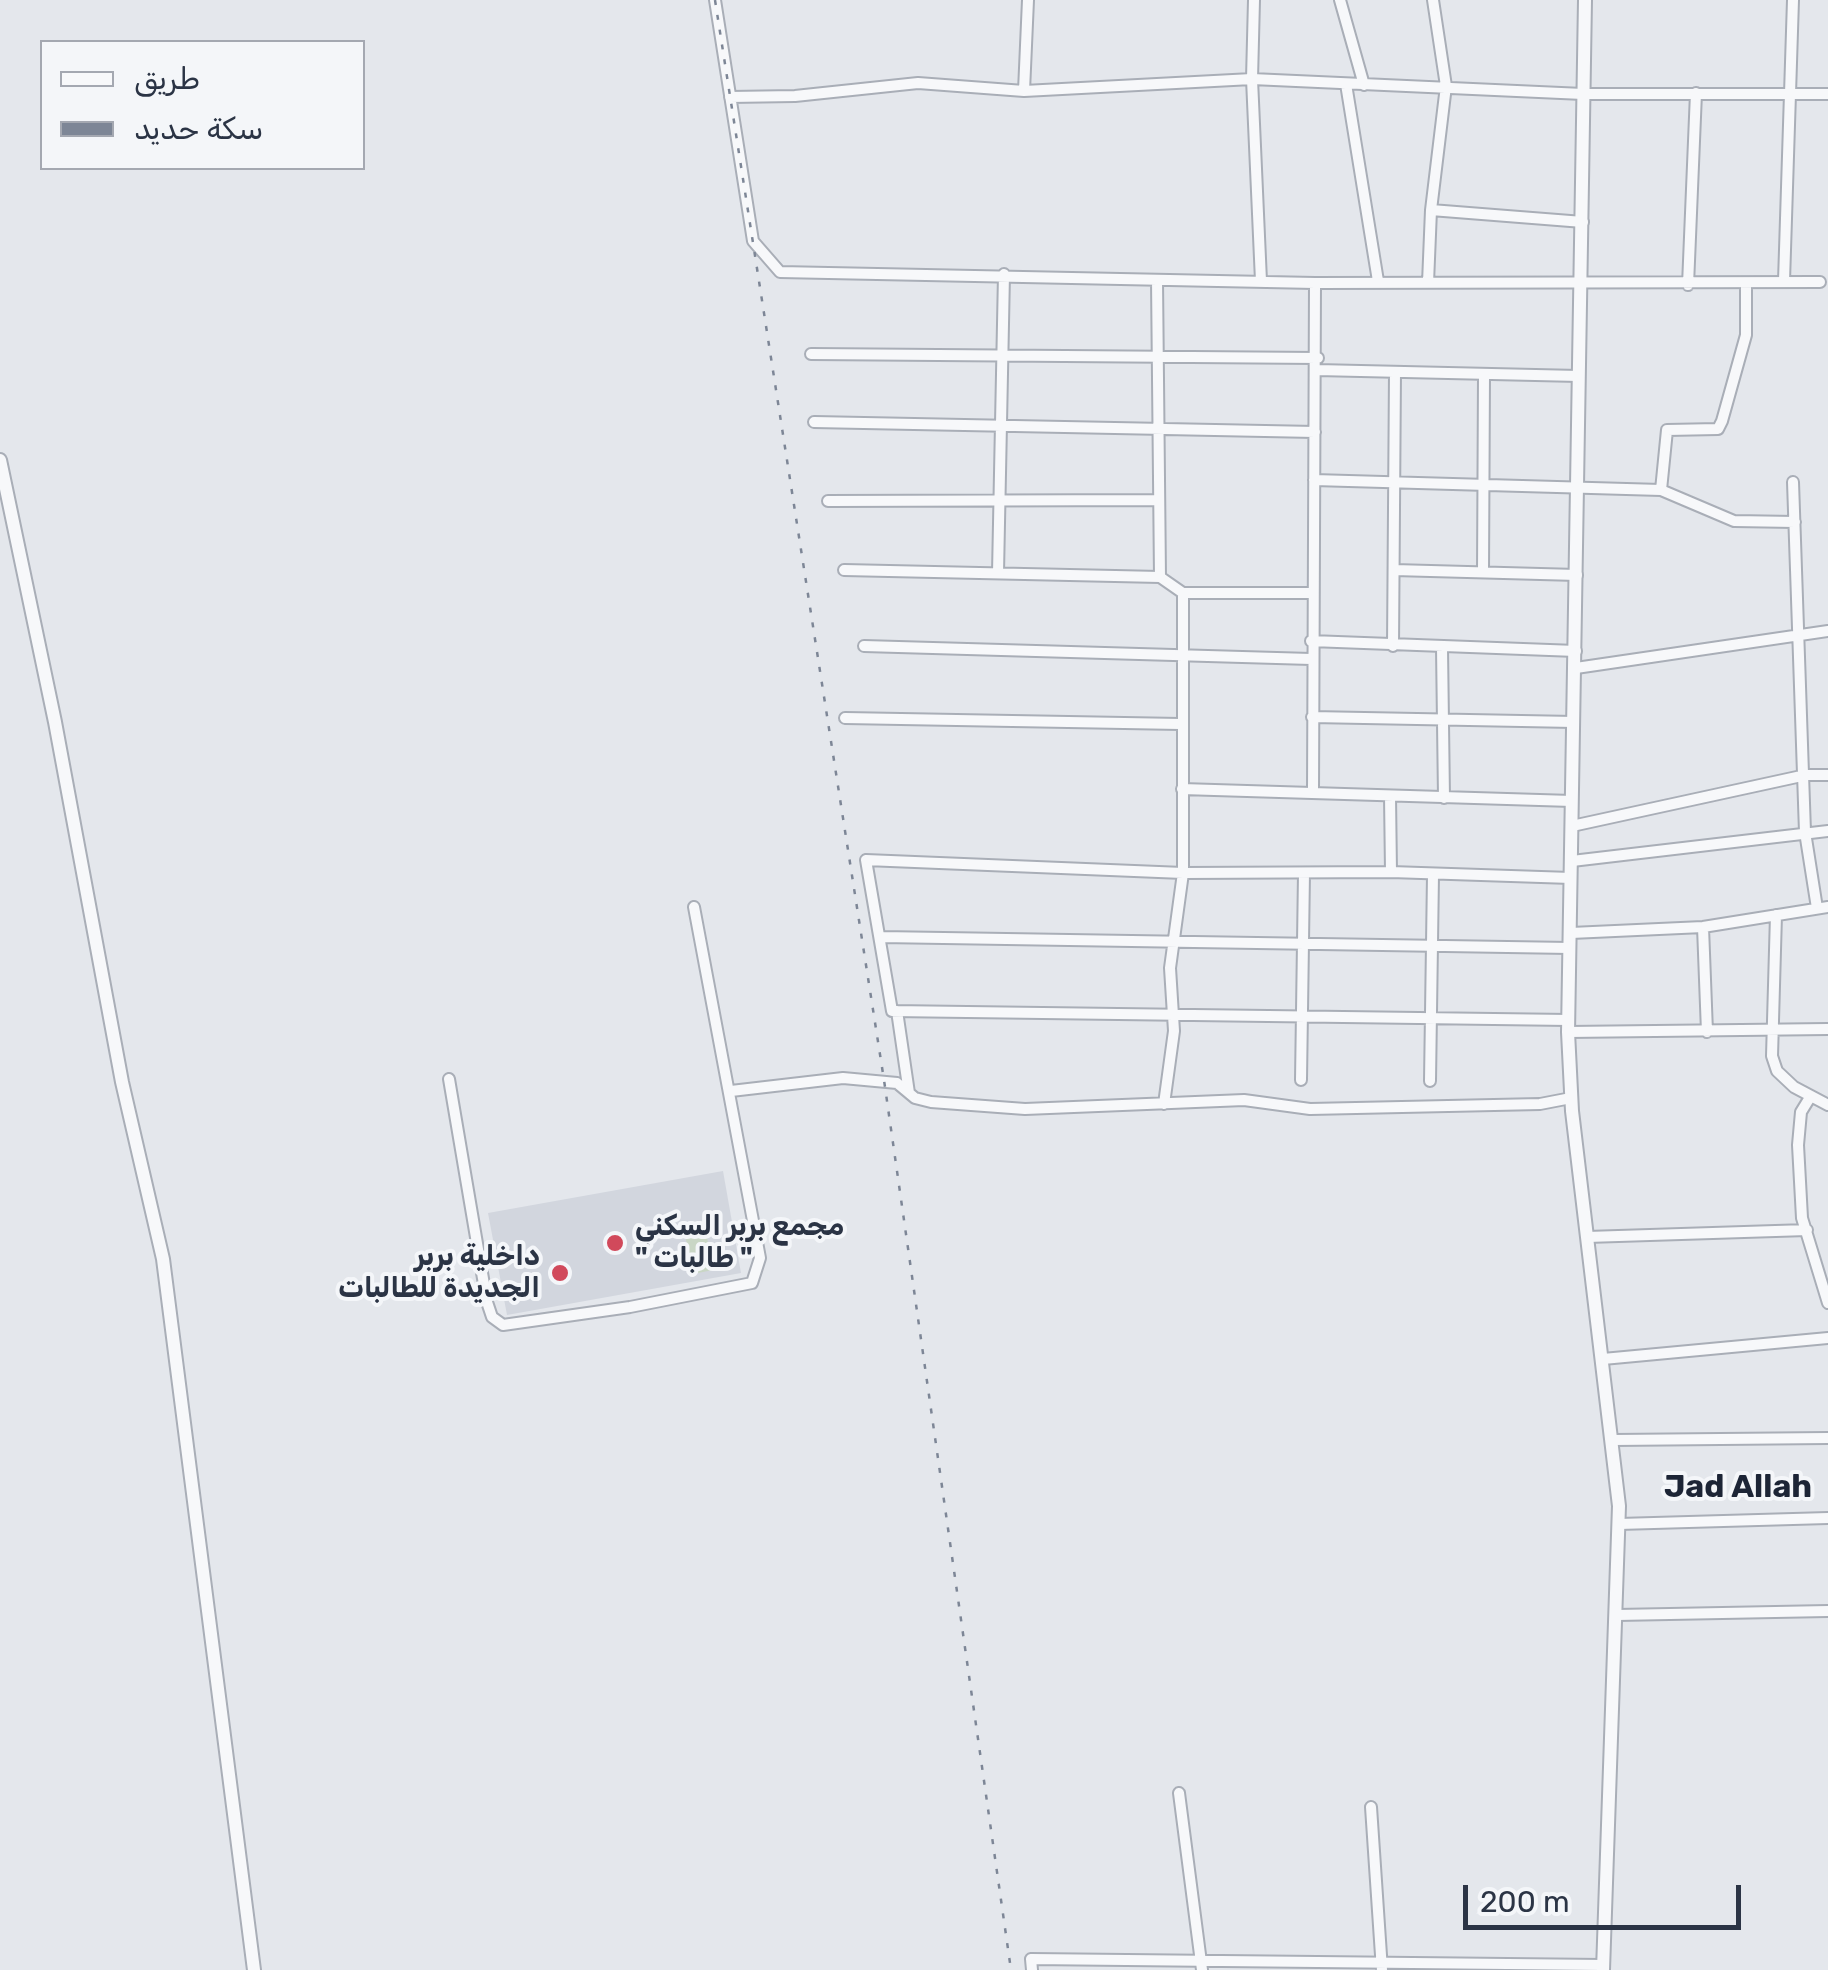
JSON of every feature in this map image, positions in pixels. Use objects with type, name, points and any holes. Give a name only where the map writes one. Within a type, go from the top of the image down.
[{"type":"street","points":[[715,0],[752,242],[780,272],[1315,283],[1820,282]]},
{"type":"street","points":[[1024,91],[1028,0]]},
{"type":"street","points":[[1254,0],[1252,79],[1260,281]]},
{"type":"street","points":[[1340,0],[1364,85]]},
{"type":"street","points":[[1428,283],[1431,210],[1446,86],[1433,0]]},
{"type":"street","points":[[1032,1970],[1030,1959],[1202,1966],[1603,1968],[1619,1524],[1604,1359],[1571,1098],[1569,1026],[1586,0]]},
{"type":"street","points":[[1784,282],[1793,0]]},
{"type":"street","points":[[730,96],[794,96],[918,83],[1024,91],[1252,79],[1583,94],[1828,94]]},
{"type":"street","points":[[1346,84],[1378,281]]},
{"type":"street","points":[[1688,285],[1696,94]]},
{"type":"street","points":[[1431,210],[1583,222]]},
{"type":"street","points":[[998,573],[1004,274]]},
{"type":"street","points":[[1157,280],[1160,576]]},
{"type":"street","points":[[1312,792],[1315,283]]},
{"type":"street","points":[[1662,490],[1668,430],[1718,429],[1722,421],[1746,335],[1746,283]]},
{"type":"street","points":[[810,354],[1160,358],[1317,364],[1395,372],[1579,376]]},
{"type":"street","points":[[1393,646],[1395,372]]},
{"type":"street","points":[[1482,572],[1484,375]]},
{"type":"street","points":[[814,422],[1315,432]]},
{"type":"street","points":[[0,460],[122,1082],[163,1259],[254,1970]]},
{"type":"street","points":[[1314,480],[1662,490],[1734,521],[1795,522]]},
{"type":"street","points":[[1571,933],[1703,927],[1822,908],[1805,832],[1793,482]]},
{"type":"street","points":[[828,502],[1158,500]]},
{"type":"street","points":[[844,570],[1160,576],[1183,593],[1312,593]]},
{"type":"street","points":[[1394,570],[1577,575]]},
{"type":"street","points":[[1164,1104],[1173,1017],[1173,943],[1183,873],[1183,593]]},
{"type":"street","points":[[1576,668],[1828,630]]},
{"type":"street","points":[[1311,641],[1576,651]]},
{"type":"street","points":[[864,646],[1311,658]]},
{"type":"street","points":[[1442,648],[1444,798]]},
{"type":"street","points":[[1312,717],[1574,722]]},
{"type":"street","points":[[845,718],[1180,724]]},
{"type":"street","points":[[1572,826],[1806,775],[1828,775]]},
{"type":"street","points":[[1182,789],[1572,801]]},
{"type":"street","points":[[1390,796],[1391,872]]},
{"type":"street","points":[[1572,861],[1828,831]]},
{"type":"street","points":[[1572,878],[1391,872],[1183,873],[866,860],[892,1011],[1430,1018],[1706,1032],[1828,1030]]},
{"type":"street","points":[[1300,1080],[1306,945],[1304,873]]},
{"type":"street","points":[[1430,1081],[1433,875]]},
{"type":"street","points":[[449,1079],[492,1317],[513,1326],[752,1283],[760,1258],[694,906]]},
{"type":"street","points":[[1776,915],[1772,1056],[1777,1072],[1809,1099],[1828,1106]]},
{"type":"street","points":[[1703,927],[1706,1032]]},
{"type":"street","points":[[881,938],[1570,948]]},
{"type":"street","points":[[897,1011],[908,1093]]},
{"type":"street","points":[[731,1092],[844,1078],[884,1080],[931,1102],[1025,1109],[1244,1100],[1310,1109],[1540,1104],[1571,1098]]},
{"type":"street","points":[[1809,1099],[1801,1112],[1798,1145],[1802,1218],[1828,1303]]},
{"type":"street","points":[[1588,1237],[1807,1230]]},
{"type":"street","points":[[1604,1359],[1828,1338]]},
{"type":"street","points":[[1613,1440],[1828,1438]]},
{"type":"street","points":[[1619,1524],[1828,1518]]},
{"type":"street","points":[[1616,1615],[1828,1611]]},
{"type":"street","points":[[1179,1793],[1202,1966]]},
{"type":"street","points":[[1371,1807],[1382,1966]]},
{"type":"shaded area","name":"مجمع بربر السكني \" طالبات \"","points":[[723,1171],[741,1273],[507,1315],[488,1213]]},
{"type":"green space","points":[[706,1232],[713,1270],[693,1274],[685,1235]]},
{"type":"railway","points":[[715,0],[884,1080],[1011,1970]]},
{"type":"place","name":"مجمع بربر السكني \" طالبات \"","points":[[615,1243]]},
{"type":"place","name":"داخلية بربر الجديدة للطالبات","points":[[560,1273]]},
{"type":"district","name":"Jad Allah","points":[[1738,1488]]}]
